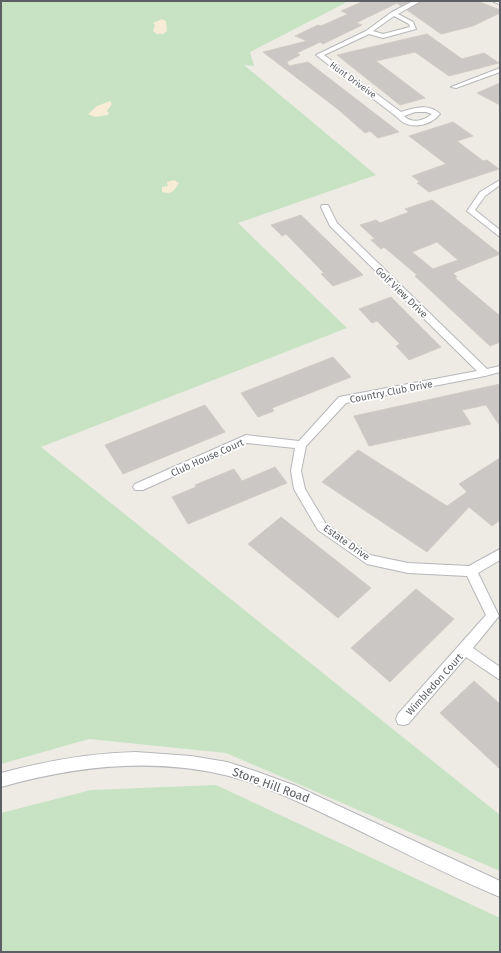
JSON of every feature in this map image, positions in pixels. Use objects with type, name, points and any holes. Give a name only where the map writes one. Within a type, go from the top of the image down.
[{"type":"street","name":"Hunt Driveive","points":[[400,115],[319,55],[368,32],[394,14],[418,1]]},
{"type":"street","points":[[496,1],[500,2]]},
{"type":"street","points":[[368,32],[383,36],[414,28],[411,23],[394,14]]},
{"type":"street","points":[[454,87],[500,70]]},
{"type":"street","points":[[500,182],[488,189],[474,202],[471,210],[500,234]]},
{"type":"street","name":"Golf View Drive","points":[[325,207],[333,224],[486,373]]},
{"type":"street","name":"Country Club Drive","points":[[301,445],[343,400],[486,373],[500,369]]},
{"type":"street","name":"Club House Court","points":[[139,487],[246,439],[301,445]]},
{"type":"street","name":"Estate Drive","points":[[301,445],[296,472],[300,489],[322,527],[367,559],[408,568],[471,571]]},
{"type":"street","points":[[471,571],[500,554]]},
{"type":"street","name":"Wimbledon Court","points":[[403,719],[465,649],[496,619],[471,571]]},
{"type":"street","name":"Wimbledon Court","points":[[465,649],[500,674]]},
{"type":"street","name":"Store Hill Road","points":[[1,780],[37,769],[99,759],[160,759],[187,761],[220,767],[258,778],[291,791],[500,888]]},
{"type":"green space","points":[[1,1],[349,1],[250,52],[254,66],[244,65],[376,175],[238,223],[347,328],[41,447],[500,815],[500,871],[226,753],[89,739],[1,764]]},
{"type":"green space","points":[[216,785],[500,918],[500,952],[1,952],[1,813],[91,790]]},
{"type":"sand","points":[[162,19],[166,21],[167,31],[163,34],[157,34],[153,31],[155,25],[153,23]]},
{"type":"sand","points":[[110,101],[112,104],[107,111],[109,113],[108,115],[95,117],[88,114],[97,106]]},
{"type":"sand","points":[[174,180],[179,183],[174,190],[169,193],[162,192],[162,187],[168,186],[167,182]]},
{"type":"building","points":[[364,1],[410,1],[401,6],[397,3],[356,23],[362,25],[323,44],[320,42],[297,53],[300,55],[287,62],[289,66],[308,62],[399,132],[378,138],[370,131],[365,133],[339,110],[263,52],[307,41],[295,36],[318,25],[321,26],[348,14],[341,11]]},
{"type":"building","points":[[422,1],[477,1],[500,10],[500,13],[473,26],[441,34],[407,10]]},
{"type":"building","points":[[427,34],[462,59],[484,53],[499,63],[449,76],[415,52],[376,61],[425,98],[400,105],[337,55]]},
{"type":"building","points":[[500,83],[500,105],[477,93]]},
{"type":"building","points":[[453,122],[473,136],[457,141],[483,161],[487,160],[499,169],[429,192],[417,183],[420,182],[412,176],[446,164],[409,136]]},
{"type":"building","points":[[432,200],[500,254],[453,273],[457,277],[455,278],[500,316],[500,342],[490,346],[415,276],[417,275],[384,247],[381,249],[371,240],[375,239],[360,225],[376,220],[380,223],[409,212],[405,209]],"holes":[[[437,242],[458,260],[433,269],[412,252]]]},
{"type":"building","points":[[301,215],[363,275],[333,286],[321,274],[324,273],[286,234],[282,236],[271,225]]},
{"type":"building","points":[[391,297],[441,347],[409,360],[396,346],[400,344],[377,321],[372,323],[359,309]]},
{"type":"building","points":[[333,357],[351,377],[272,408],[274,411],[258,417],[241,393]]},
{"type":"building","points":[[500,384],[500,426],[486,405],[462,410],[471,424],[369,446],[354,416]]},
{"type":"building","points":[[205,405],[225,432],[123,474],[105,445]]},
{"type":"building","points":[[358,450],[447,506],[467,492],[459,484],[500,458],[500,520],[492,526],[469,507],[427,552],[322,482]]},
{"type":"building","points":[[275,467],[287,483],[188,524],[172,497],[196,487],[195,485],[234,469],[242,481]]},
{"type":"building","points":[[281,517],[371,588],[338,618],[248,544]]},
{"type":"building","points":[[416,589],[454,619],[390,682],[351,648]]},
{"type":"building","points":[[474,681],[500,704],[500,769],[440,713]]}]
